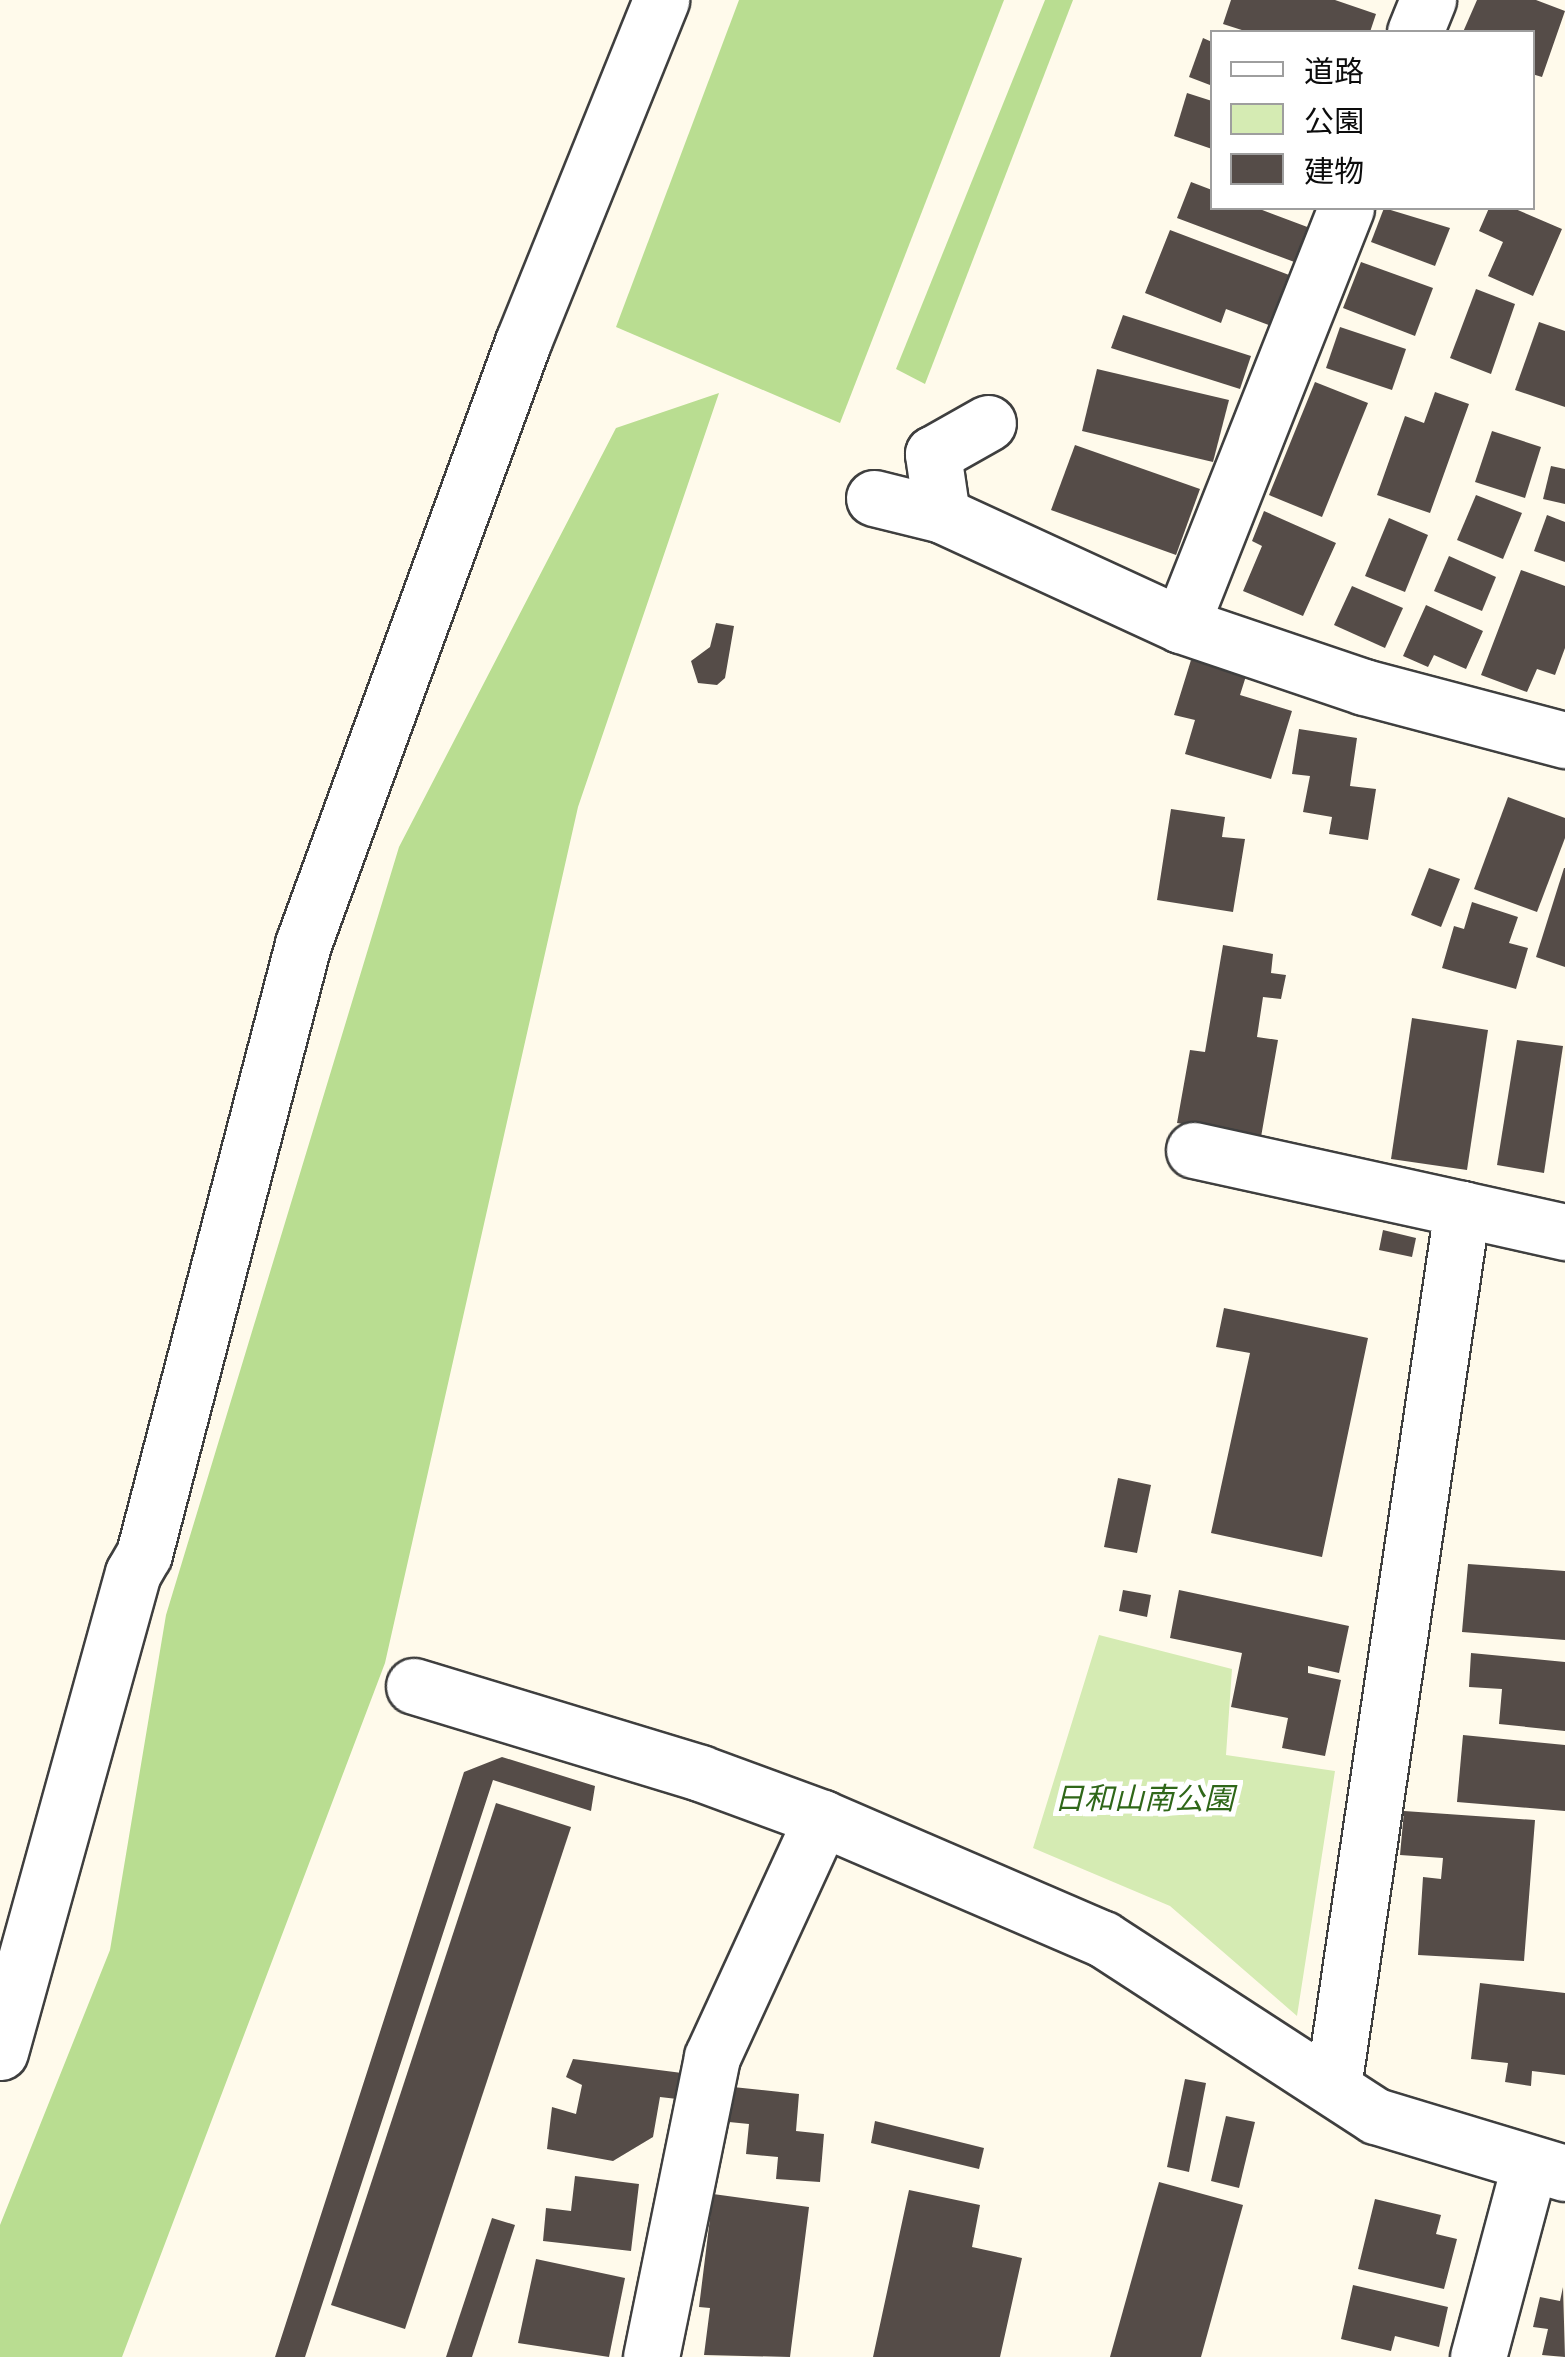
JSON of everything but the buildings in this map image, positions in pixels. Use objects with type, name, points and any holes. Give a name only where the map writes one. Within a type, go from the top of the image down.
[{"type":"street","points":[[0,2052],[133,1573],[144,1554],[302,944],[523,342],[661,0]]},
{"type":"street","points":[[1416,30],[1428,0]]},
{"type":"street","points":[[1180,624],[1345,210]]},
{"type":"street","points":[[942,515],[933,454],[988,423]]},
{"type":"street","points":[[874,498],[942,515],[1180,624],[1364,687],[1565,740]]},
{"type":"street","points":[[1194,1150],[1565,1232]]},
{"type":"street","points":[[1333,2087],[1462,1209]]},
{"type":"street","points":[[414,1686],[700,1773],[822,1818],[1103,1939],[1376,2116],[1547,2169],[1478,2357]]},
{"type":"street","points":[[651,2357],[712,2058],[822,1818]]},
{"type":"green space","points":[[739,0],[1004,0],[840,423],[616,327]]},
{"type":"green space","points":[[1045,0],[1073,0],[925,384],[896,369]]},
{"type":"green space","points":[[719,393],[578,807],[385,1663],[122,2357],[0,2357],[0,2225],[110,1950],[166,1615],[399,847],[616,428]]},
{"type":"green space","name":"日和山南公園","points":[[1099,1635],[1232,1669],[1226,1755],[1335,1771],[1297,2016],[1170,1906],[1033,1848]]}]
